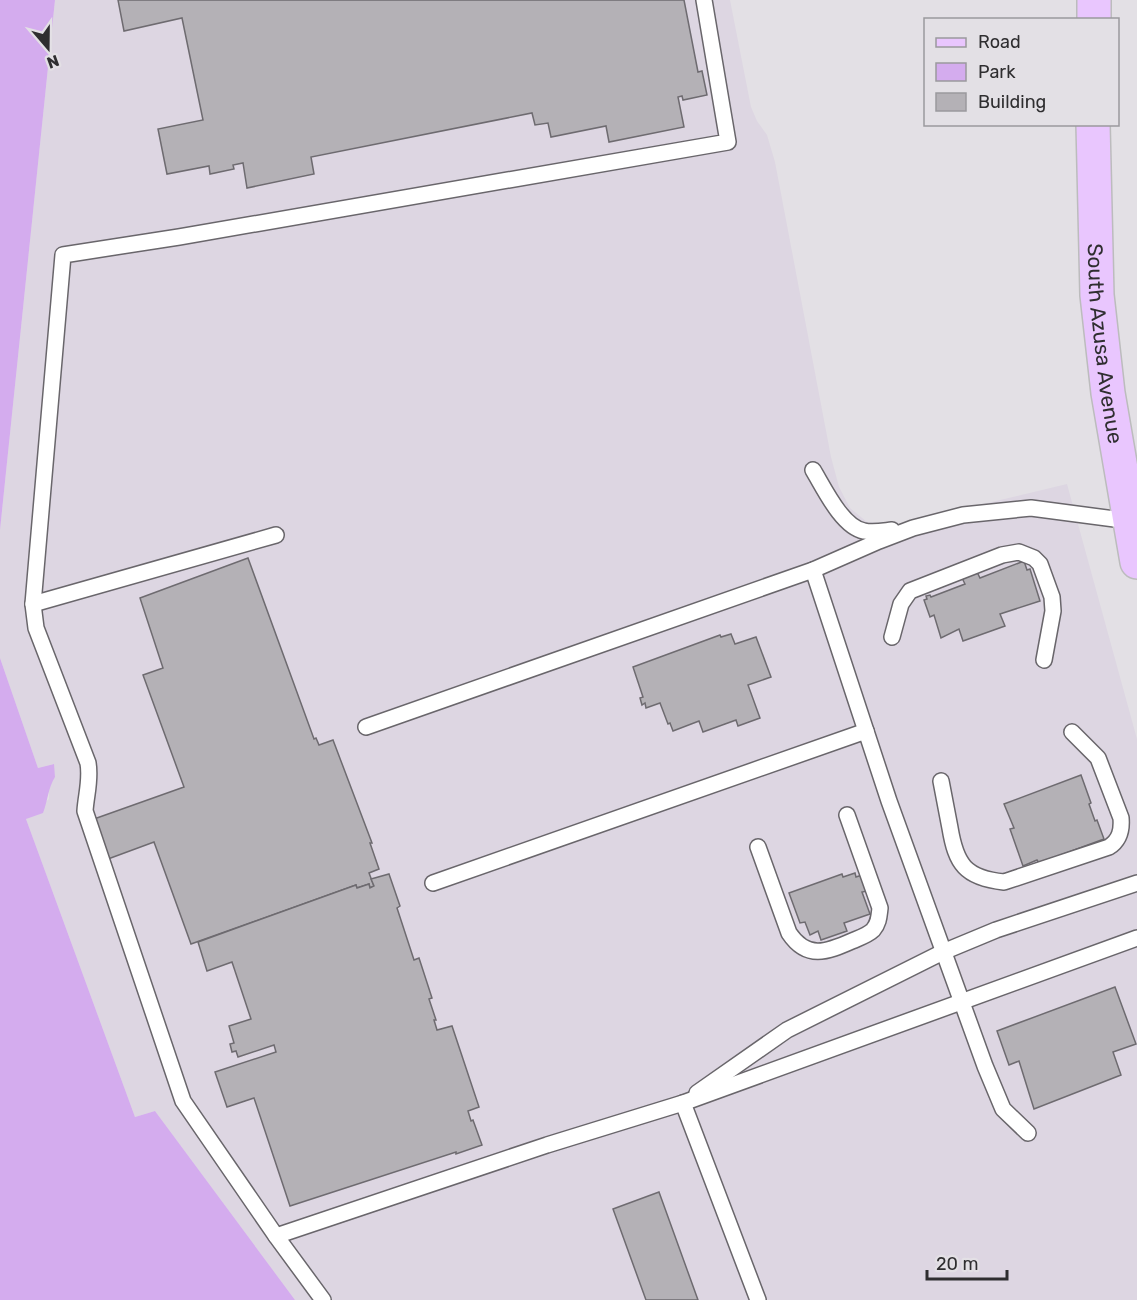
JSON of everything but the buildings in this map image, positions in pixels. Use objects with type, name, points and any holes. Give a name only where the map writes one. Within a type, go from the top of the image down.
[{"type":"main road","points":[[1094,0],[1094,18]]},
{"type":"main road","name":"South Azusa Avenue","points":[[1093,126],[1097,295],[1108,393],[1137,562]]},
{"type":"lane","points":[[323,1300],[183,1101],[85,812],[90,778],[88,763],[36,628],[33,604],[63,255],[728,142],[704,0]]},
{"type":"lane","points":[[813,470],[838,511],[854,527],[871,532],[913,528]]},
{"type":"lane","points":[[366,728],[813,570],[913,528],[963,515],[1031,508],[1130,521]]},
{"type":"lane","points":[[33,604],[276,535]]},
{"type":"lane","points":[[892,637],[901,604],[910,591],[1002,555],[1019,552],[1034,558],[1040,564],[1052,597],[1053,611],[1044,660]]},
{"type":"lane","points":[[813,570],[866,731],[960,1001],[1003,1109],[1028,1133]]},
{"type":"lane","points":[[433,883],[866,731]]},
{"type":"lane","points":[[941,781],[954,850],[968,871],[982,879],[1004,882],[1016,879],[1109,847],[1118,838],[1122,825],[1121,818],[1098,758],[1072,732]]},
{"type":"lane","points":[[758,847],[789,933],[807,950],[832,949],[873,931],[879,921],[880,908],[847,815]]},
{"type":"lane","points":[[683,1103],[787,1030],[943,952],[996,930],[1137,883]]},
{"type":"lane","points":[[276,1236],[547,1145],[683,1103],[1137,938]]},
{"type":"lane","points":[[683,1103],[758,1300]]},
{"type":"shaded area","points":[[55,0],[730,0],[751,107],[767,135],[775,162],[831,457],[839,487],[850,508],[867,522],[895,525],[1067,484],[1137,739],[1137,1300],[295,1300],[155,1111],[135,1117],[26,819],[49,799],[49,786],[55,777],[53,764],[38,768],[0,658],[0,530]]},
{"type":"green space","points":[[0,0],[55,0],[0,530]]},
{"type":"green space","points":[[0,658],[38,768],[54,764],[55,777],[43,813],[26,819],[135,1117],[155,1111],[295,1300],[0,1300]]}]
